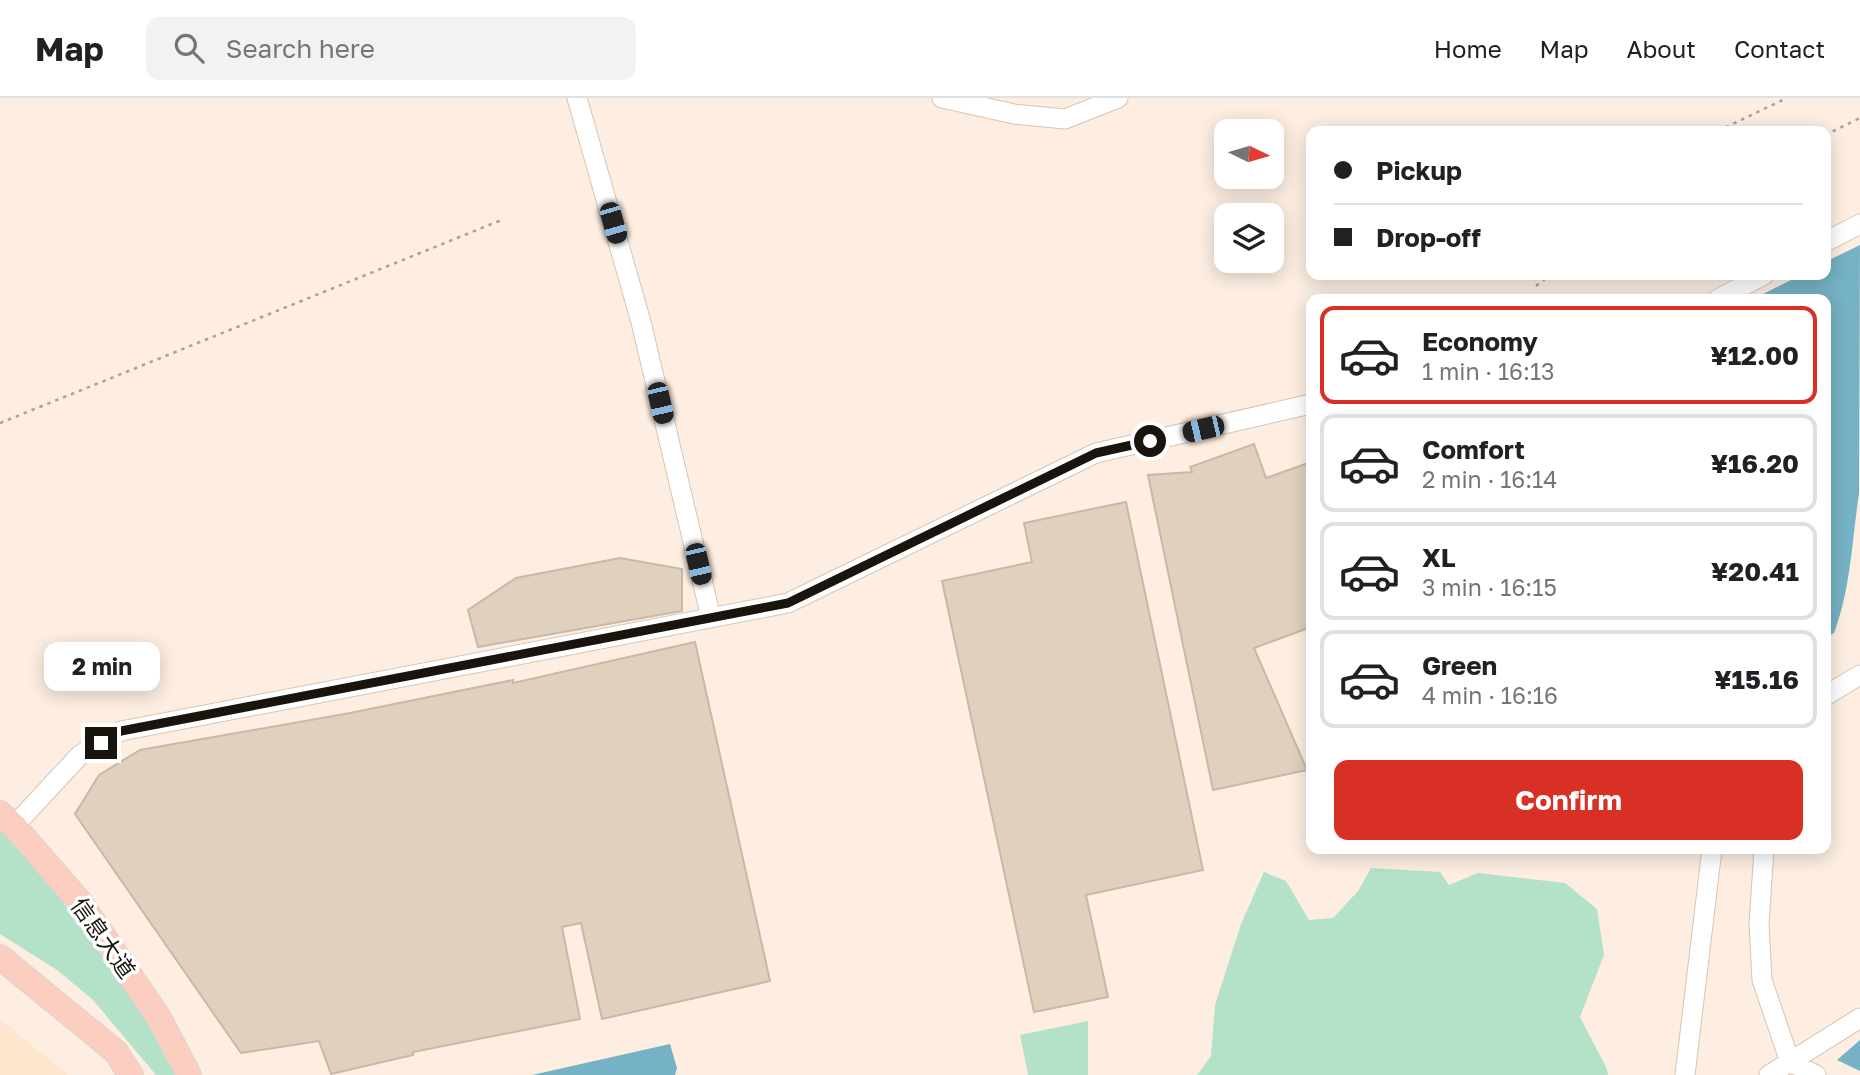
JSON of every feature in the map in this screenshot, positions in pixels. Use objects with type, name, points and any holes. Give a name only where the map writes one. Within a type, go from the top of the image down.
[{"type":"main road","name":"信息大道","points":[[7,820],[81,904],[159,1018],[189,1075]]},
{"type":"main road","points":[[0,957],[116,1052],[131,1075]]},
{"type":"street","points":[[578,98],[641,322],[711,618]]},
{"type":"street","points":[[942,98],[1014,114],[1065,119],[1118,98]]},
{"type":"street","points":[[1831,239],[1860,224]]},
{"type":"street","points":[[1728,294],[1754,280]]},
{"type":"street","points":[[7,820],[80,755],[121,731],[788,603],[1096,453],[1306,405]]},
{"type":"street","points":[[1831,692],[1860,675]]},
{"type":"street","points":[[1685,1075],[1711,854]]},
{"type":"street","points":[[1763,854],[1759,925],[1762,980],[1790,1062],[1816,1075]]},
{"type":"street","points":[[1769,1075],[1860,1018]]},
{"type":"path","points":[[1728,126],[1787,98]]},
{"type":"path","points":[[1831,132],[1860,118]]},
{"type":"path","points":[[0,423],[504,219]]},
{"type":"path","points":[[1536,286],[1544,280]]},
{"type":"shaded area","points":[[0,1019],[68,1075],[0,1075]]},
{"type":"green space","points":[[0,831],[12,840],[49,881],[85,929],[135,1005],[153,1027],[179,1075],[156,1075],[93,1000],[57,970],[0,934]]},
{"type":"green space","points":[[1371,868],[1440,872],[1449,885],[1478,873],[1565,883],[1597,909],[1604,955],[1580,1017],[1608,1075],[1197,1075],[1211,1056],[1215,1005],[1241,924],[1264,872],[1286,881],[1309,920],[1333,918],[1358,891]]},
{"type":"green space","points":[[1088,1021],[1088,1075],[1028,1075],[1020,1035]]},
{"type":"water","points":[[1860,245],[1859,493],[1844,599],[1834,633],[1831,634],[1831,294],[1763,294],[1791,280],[1831,280],[1831,259]]},
{"type":"water","points":[[1860,1040],[1860,1071],[1837,1060]]},
{"type":"water","points":[[670,1044],[677,1068],[675,1075],[532,1075]]},
{"type":"building","points":[[1254,444],[1266,478],[1306,464],[1306,629],[1254,648],[1306,770],[1213,790],[1148,475],[1192,472],[1190,467]]},
{"type":"building","points":[[1126,502],[1203,870],[1086,895],[1108,997],[1034,1012],[942,581],[1032,562],[1024,523]]},
{"type":"building","points":[[620,558],[682,569],[682,611],[478,647],[468,610],[516,578]]},
{"type":"building","points":[[695,642],[770,981],[602,1019],[581,923],[562,927],[580,1019],[413,1052],[413,1055],[331,1074],[319,1041],[241,1053],[75,814],[99,775],[140,750],[350,713],[513,680],[513,683]]},
{"type":"route","points":[[101,743],[121,731],[788,603],[1096,453],[1150,441]]}]
